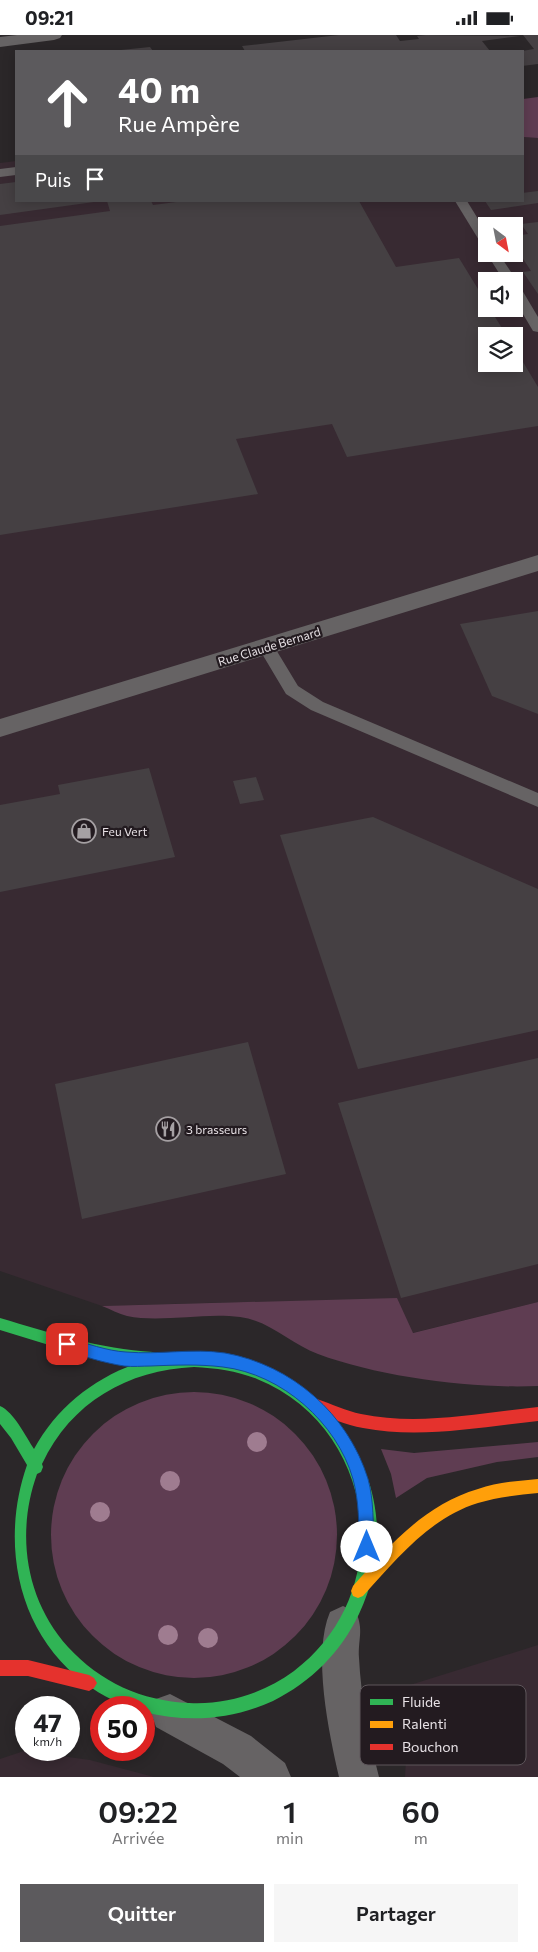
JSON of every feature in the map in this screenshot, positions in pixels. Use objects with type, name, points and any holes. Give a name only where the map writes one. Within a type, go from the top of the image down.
[{"type":"main road","points":[[0,1324],[100,1354],[125,1359],[225,1360],[265,1371],[284,1381],[317,1406],[343,1440],[360,1479],[365,1502],[367,1547],[350,1606]]},
{"type":"main road","points":[[184,1359],[164,1362],[124,1375],[88,1398],[58,1429],[36,1467],[26,1496],[20,1542],[26,1589],[34,1611],[45,1633],[75,1670],[94,1685],[128,1702],[170,1713],[216,1712],[238,1707],[281,1687],[317,1658],[350,1606],[424,1523],[447,1508],[469,1498],[491,1492],[538,1486]]},
{"type":"main road","points":[[317,1406],[366,1421],[389,1425],[449,1423],[538,1414]]},
{"type":"main road","points":[[0,1413],[16,1433],[36,1467]]},
{"type":"main road","points":[[6,1523],[26,1496]]},
{"type":"main road","points":[[0,1668],[28,1668],[94,1685]]},
{"type":"street","points":[[0,42],[54,35]]},
{"type":"street","name":"Rue Claude Bernard","points":[[0,728],[538,563]]},
{"type":"street","points":[[350,1606],[340,1656],[350,1741],[359,1777]]},
{"type":"street","points":[[170,1713],[238,1750],[271,1777]]},
{"type":"lane","points":[[0,173],[15,171]]},
{"type":"lane","points":[[462,202],[478,229]]},
{"type":"lane","points":[[523,303],[538,328]]},
{"type":"lane","points":[[266,647],[292,690],[316,706],[538,800]]},
{"type":"lane","points":[[491,1492],[538,1501]]},
{"type":"shaded area","points":[[538,97],[538,138],[524,137],[524,99]]},
{"type":"shaded area","points":[[524,137],[538,138],[538,1302],[412,1333],[239,1302],[102,1306],[0,1271],[0,163],[15,161],[15,202],[524,202]]},
{"type":"shaded area","points":[[397,1298],[413,1333],[538,1302],[538,1386],[456,1383],[397,1375],[318,1354],[251,1319],[226,1316],[140,1318],[124,1315],[102,1306]]},
{"type":"shaded area","points":[[194,1392],[222,1395],[249,1403],[285,1424],[305,1444],[320,1468],[331,1493],[337,1535],[334,1563],[326,1590],[305,1626],[285,1646],[261,1661],[236,1672],[194,1678],[166,1675],[139,1667],[103,1646],[83,1626],[68,1602],[57,1577],[51,1535],[54,1507],[62,1480],[83,1444],[103,1424],[127,1409],[152,1398]]},
{"type":"shaded area","points":[[538,1442],[538,1457],[497,1462],[427,1478],[396,1498],[391,1474],[381,1449],[414,1453]]},
{"type":"shaded area","points":[[538,1645],[538,1777],[405,1777],[406,1765],[526,1765],[526,1685],[410,1685]]},
{"type":"shaded area","points":[[15,1754],[15,1761],[80,1761],[80,1759],[154,1777],[0,1777],[0,1759]]},
{"type":"building","points":[[339,35],[396,35],[400,41],[419,39],[417,36],[426,35],[520,36],[482,41],[489,50],[244,50],[242,46]]},
{"type":"building","points":[[523,35],[538,35],[538,64],[524,66],[524,51],[534,49]]},
{"type":"building","points":[[150,47],[152,50],[121,50]]},
{"type":"building","points":[[15,182],[15,202],[94,202],[0,215],[0,184]]},
{"type":"building","points":[[538,191],[538,203],[491,210],[486,202],[524,202],[524,193]]},
{"type":"building","points":[[107,202],[152,202],[153,205],[176,202],[360,202],[396,267],[459,258],[478,289],[478,317],[495,317],[501,327],[478,327],[478,372],[523,372],[523,362],[538,387],[538,426],[347,457],[332,424],[236,439],[258,494],[0,535],[0,226],[110,211]]},
{"type":"building","points":[[538,222],[538,294],[523,272],[531,271],[523,259],[523,235],[528,234],[523,224]]},
{"type":"building","points":[[538,611],[538,714],[492,696],[460,624]]},
{"type":"building","name":"Feu Vert","points":[[149,768],[175,857],[0,892],[0,805],[60,794],[58,785]]},
{"type":"building","points":[[256,777],[264,800],[240,804],[233,781]]},
{"type":"building","points":[[373,817],[538,889],[538,1030],[358,1069],[280,835]]},
{"type":"building","name":"3 brasseurs","points":[[248,1042],[286,1174],[82,1219],[55,1084]]},
{"type":"building","points":[[538,1058],[538,1264],[401,1298],[338,1103]]},
{"type":"traffic: fast","points":[[0,1324],[57,1342],[94,1351],[133,1358],[153,1359]]},
{"type":"traffic: fast","points":[[177,1361],[211,1361],[245,1368],[277,1381],[305,1400],[330,1425],[349,1453],[362,1485],[369,1519],[369,1536],[369,1553],[362,1587],[349,1619],[330,1647],[305,1672],[277,1691],[245,1704],[211,1711],[177,1711],[143,1704],[111,1691],[83,1672],[58,1647],[39,1619],[26,1587],[19,1553],[19,1519],[26,1485],[39,1453],[58,1425],[83,1400],[111,1381],[143,1368],[177,1361]]},
{"type":"traffic: fast","points":[[0,1413],[16,1433],[36,1467]]},
{"type":"traffic: slow","points":[[358,1591],[398,1548],[426,1523],[442,1512],[477,1496],[508,1489],[538,1486]]},
{"type":"traffic: jam","points":[[317,1406],[362,1421],[410,1425],[432,1425],[538,1414]]},
{"type":"traffic: jam","points":[[0,1668],[28,1668],[89,1683]]},
{"type":"place","name":"Feu Vert","points":[[84,831]]},
{"type":"place","name":"3 brasseurs","points":[[168,1129]]},
{"type":"route","points":[[67,1344],[125,1359],[205,1358],[225,1360],[265,1371],[284,1381],[317,1406],[343,1440],[353,1459],[365,1502],[367,1547]]}]
